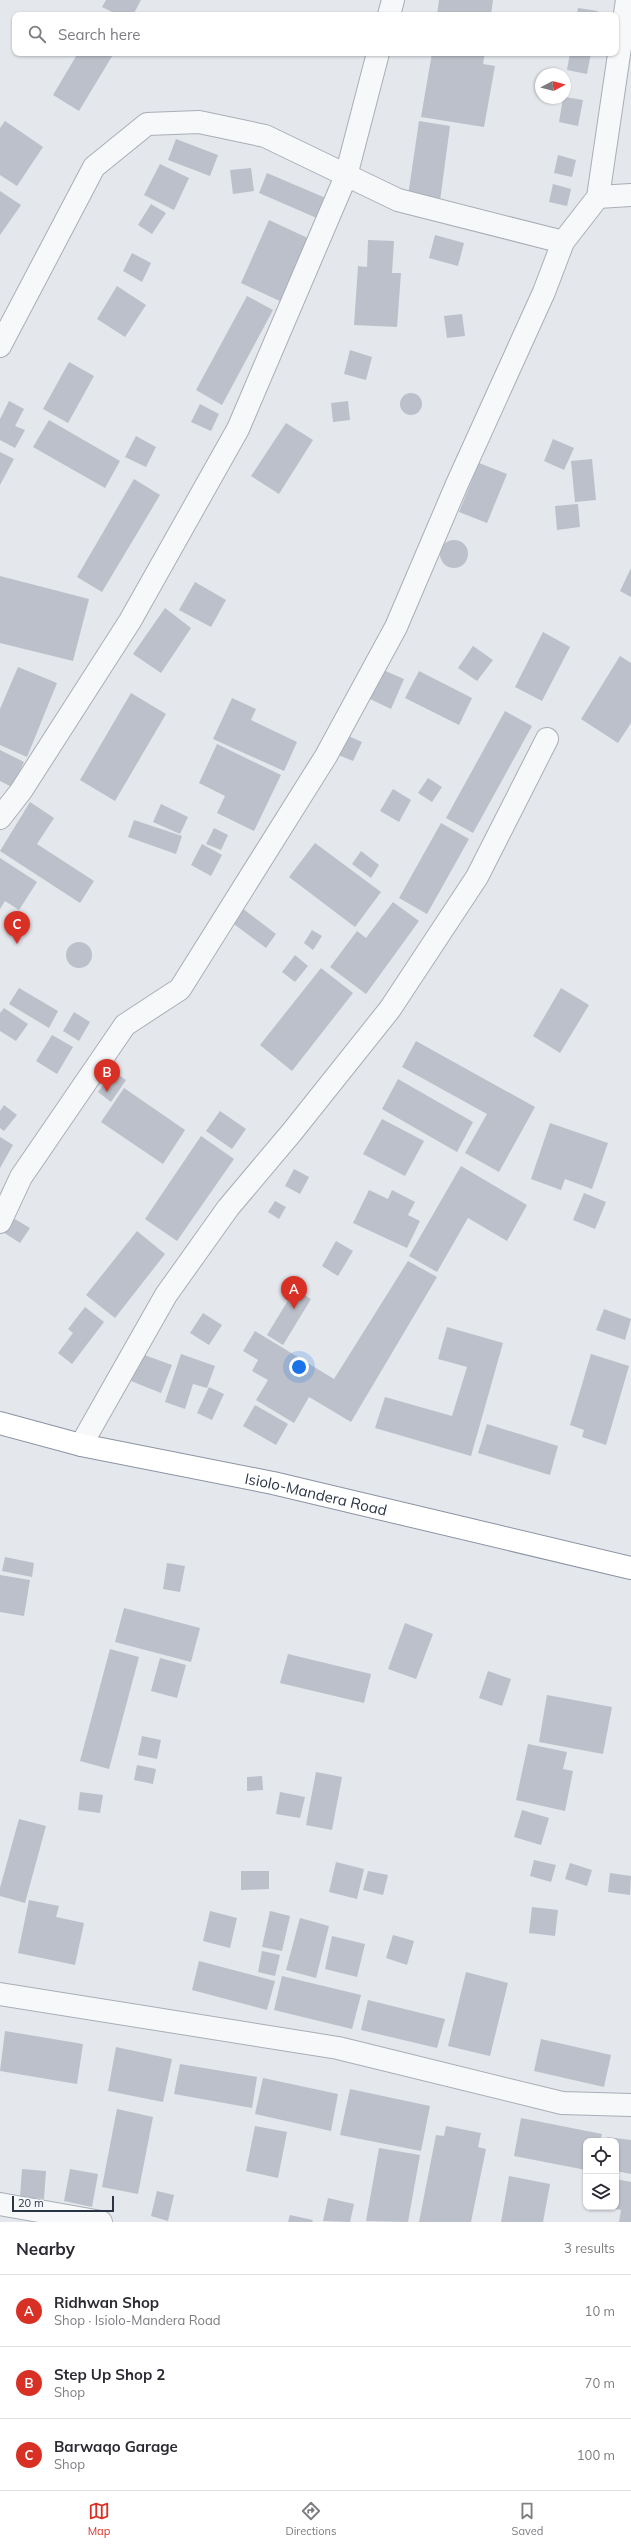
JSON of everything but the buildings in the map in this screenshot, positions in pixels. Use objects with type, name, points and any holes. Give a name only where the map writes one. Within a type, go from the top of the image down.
[{"type":"highway","name":"Isiolo-Mandera Road","points":[[0,1423],[81,1445],[273,1483],[631,1568]]},
{"type":"street","points":[[390,12],[393,0]]},
{"type":"street","points":[[619,54],[627,0]]},
{"type":"street","points":[[0,818],[21,790],[130,621],[238,429],[346,176],[377,56]]},
{"type":"street","points":[[0,1222],[21,1177],[125,1025],[180,989],[326,756],[396,627],[457,484],[544,292],[563,242],[598,197],[619,56]]},
{"type":"street","points":[[0,346],[94,167],[147,124],[199,122],[265,136],[315,158],[346,176],[398,200],[563,242]]},
{"type":"street","points":[[598,197],[631,195]]},
{"type":"street","points":[[81,1445],[166,1294],[228,1208],[292,1132],[390,1009],[477,877],[546,739]]},
{"type":"street","points":[[0,1994],[338,2048],[562,2103],[631,2105]]},
{"type":"street","points":[[0,2204],[101,2222]]},
{"type":"place","name":"Barwaqo Garage","points":[[17,944]]},
{"type":"place","name":"Step Up Shop 2","points":[[107,1092]]},
{"type":"place","name":"Ridhwan Shop","points":[[294,1309]]}]
